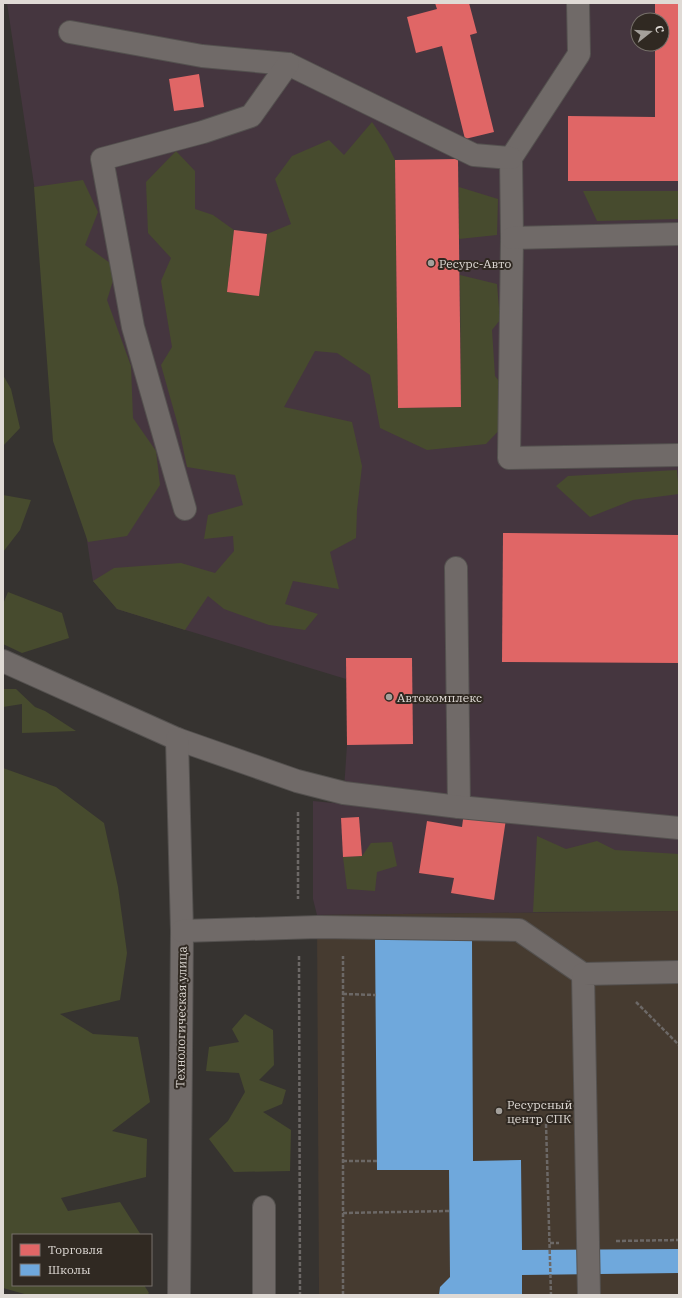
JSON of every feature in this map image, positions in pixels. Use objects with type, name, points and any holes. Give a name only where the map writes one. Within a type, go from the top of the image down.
[{"type":"street","points":[[578,3],[579,54],[511,158],[512,238],[510,458],[679,456]]},
{"type":"street","points":[[70,32],[202,56],[288,64],[474,155],[511,158]]},
{"type":"street","points":[[186,509],[133,327],[102,159],[203,132],[251,116],[288,64]]},
{"type":"street","points":[[512,238],[679,234]]},
{"type":"street","points":[[456,568],[459,807]]},
{"type":"street","points":[[3,661],[177,739],[297,781],[344,793],[459,807],[679,828]]},
{"type":"street","name":"Технологическая улица","points":[[177,739],[182,931],[178,1295]]},
{"type":"street","points":[[182,931],[299,928],[519,930],[583,974],[679,972]]},
{"type":"street","points":[[583,974],[588,1295]]},
{"type":"street","points":[[264,1207],[264,1295]]},
{"type":"path","points":[[297,781],[300,1295]]},
{"type":"path","points":[[343,928],[343,1295]]},
{"type":"path","points":[[607,973],[679,1045]]},
{"type":"path","points":[[343,994],[376,995]]},
{"type":"path","points":[[546,1124],[551,1295]]},
{"type":"path","points":[[343,1161],[377,1161]]},
{"type":"path","points":[[343,1213],[449,1211]]},
{"type":"shaded area","points":[[7,3],[679,3],[679,911],[317,915],[313,899],[313,801],[343,804],[347,745],[346,679],[117,609],[93,581]]},
{"type":"shaded area","name":"Ресурсный центр СПК","points":[[679,911],[679,1295],[319,1295],[317,915]]},
{"type":"green space","points":[[372,122],[387,144],[395,160],[398,408],[461,407],[460,275],[497,284],[500,320],[492,330],[495,376],[508,392],[505,424],[486,444],[427,450],[380,428],[370,375],[337,353],[315,351],[284,407],[352,422],[362,466],[357,510],[356,538],[330,552],[339,589],[293,581],[285,604],[318,614],[305,630],[269,625],[224,609],[208,596],[185,630],[117,609],[93,581],[114,568],[181,563],[215,573],[234,551],[233,536],[204,539],[208,515],[243,505],[235,475],[187,467],[179,429],[161,365],[172,347],[161,281],[171,258],[148,233],[146,182],[176,151],[195,171],[195,209],[213,215],[234,230],[227,292],[259,296],[267,234],[291,224],[275,179],[292,156],[329,140],[344,155]]},
{"type":"green space","points":[[83,180],[98,212],[85,245],[117,268],[107,300],[131,366],[133,418],[156,451],[160,485],[127,536],[88,542],[53,441],[34,187]]},
{"type":"green space","points":[[459,187],[498,199],[497,235],[459,239]]},
{"type":"green space","points":[[583,191],[679,191],[679,219],[597,221]]},
{"type":"green space","points":[[3,375],[11,389],[20,428],[3,446]]},
{"type":"green space","points":[[677,470],[679,494],[633,500],[590,517],[556,486],[568,476]]},
{"type":"green space","points":[[3,495],[31,500],[20,530],[3,552]]},
{"type":"green space","points":[[8,592],[62,613],[69,638],[22,653],[3,644],[3,604]]},
{"type":"green space","points":[[3,689],[16,689],[35,707],[45,711],[76,731],[22,733],[22,704],[3,707]]},
{"type":"green space","points":[[3,768],[56,787],[104,823],[118,887],[127,953],[120,1000],[60,1014],[93,1034],[138,1037],[150,1102],[112,1131],[147,1139],[146,1177],[61,1198],[68,1211],[120,1202],[140,1234],[12,1234],[12,1286],[145,1286],[149,1293],[147,1295],[28,1295],[3,1288]]},
{"type":"green space","points":[[537,836],[566,849],[597,841],[615,850],[679,854],[679,911],[533,912]]},
{"type":"green space","points":[[392,842],[397,866],[377,872],[375,891],[347,889],[343,857],[362,856],[371,843]]},
{"type":"green space","points":[[245,1014],[273,1030],[274,1065],[259,1080],[286,1090],[282,1104],[263,1112],[291,1130],[290,1171],[234,1172],[209,1139],[228,1121],[245,1092],[239,1073],[206,1071],[209,1047],[239,1042],[232,1029]]},
{"type":"building: Торговля","points":[[435,3],[469,3],[477,33],[470,35],[494,132],[465,139],[442,46],[416,53],[407,17],[437,9]]},
{"type":"building: Торговля","points":[[655,3],[679,3],[679,181],[568,181],[568,116],[655,117],[655,52],[670,52],[670,12],[655,12]]},
{"type":"building: Торговля","points":[[199,74],[204,107],[174,111],[169,79]]},
{"type":"building: Торговля","points":[[458,159],[461,407],[398,408],[395,160]]},
{"type":"building: Торговля","points":[[234,230],[267,234],[259,296],[227,292]]},
{"type":"building: Торговля","points":[[503,533],[679,535],[679,663],[502,662]]},
{"type":"building: Торговля","points":[[346,658],[412,658],[413,744],[347,745]]},
{"type":"building: Торговля","points":[[464,812],[506,819],[494,900],[451,893],[454,878],[419,873],[427,821],[462,827]]},
{"type":"building: Торговля","points":[[359,817],[362,856],[343,857],[341,818]]},
{"type":"building: Школы","points":[[375,939],[472,939],[473,1161],[521,1160],[522,1250],[679,1249],[679,1273],[522,1275],[522,1295],[439,1295],[440,1287],[450,1277],[449,1170],[377,1170]]},
{"type":"place","name":"Ресурс-Авто","points":[[431,263]]},
{"type":"place","name":"Автокомплекс","points":[[389,697]]},
{"type":"place","name":"Ресурсный центр СПК","points":[[499,1111]]}]
